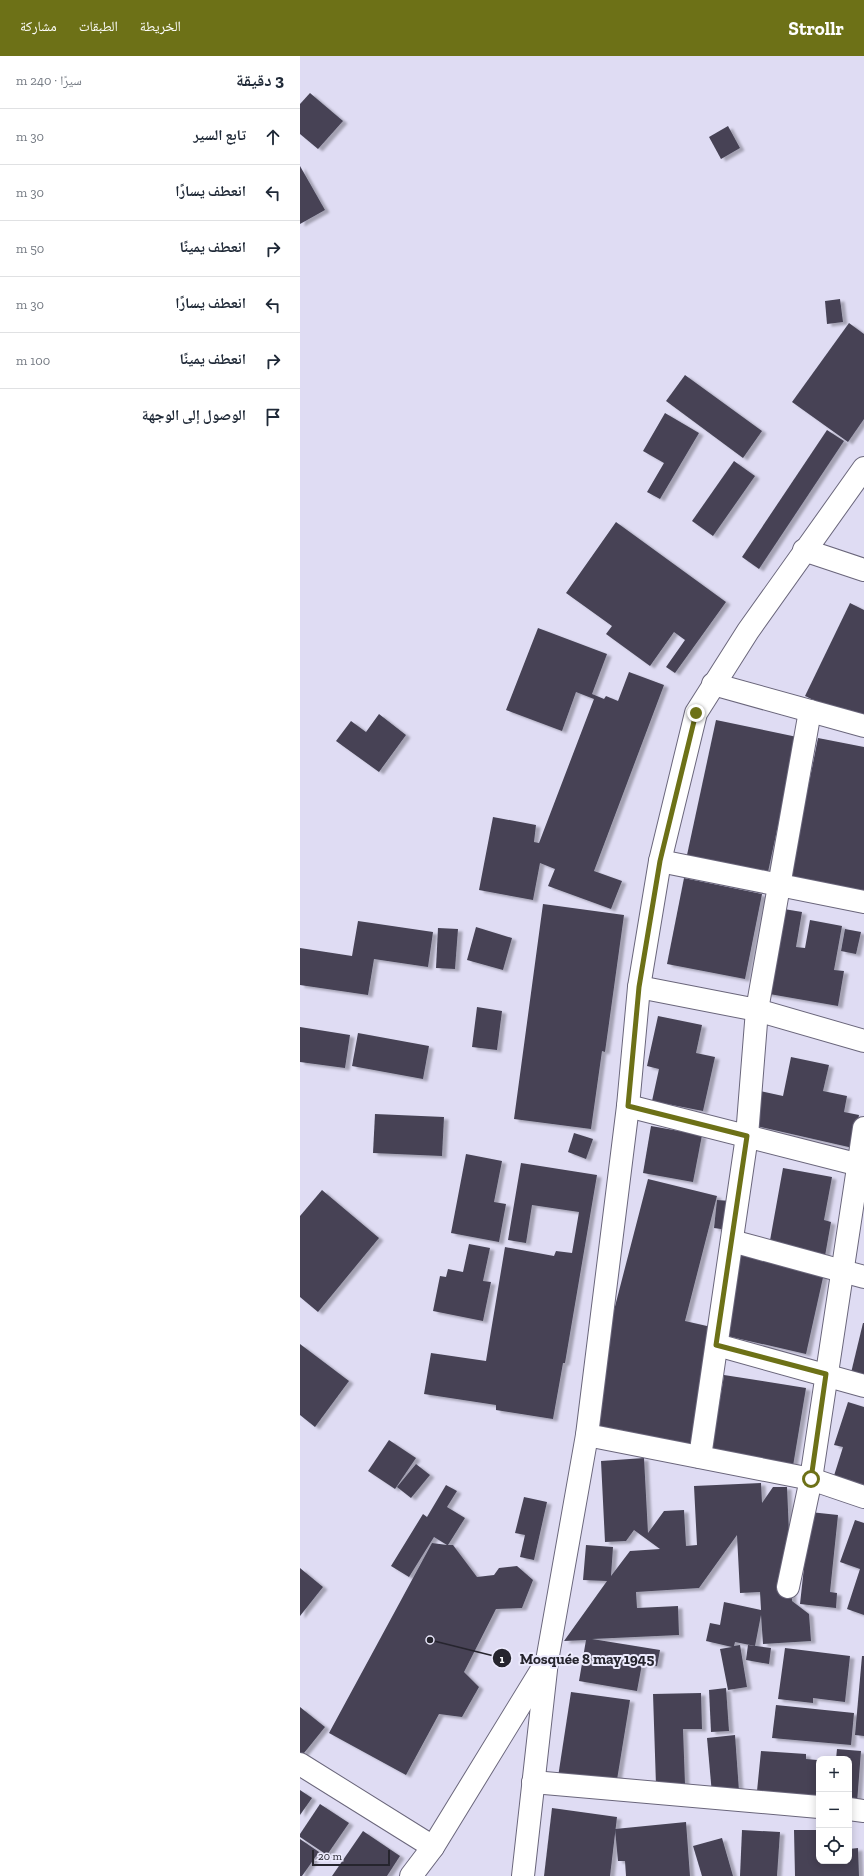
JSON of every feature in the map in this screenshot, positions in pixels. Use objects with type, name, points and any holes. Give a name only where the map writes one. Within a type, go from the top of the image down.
[{"type":"street","points":[[523,1876],[547,1661],[586,1435],[628,1106],[639,987],[660,861],[696,713],[748,631],[804,550],[864,468]]},
{"type":"street","points":[[804,550],[864,570]]},
{"type":"street","points":[[714,684],[864,726]]},
{"type":"street","points":[[700,1457],[747,1136],[757,1010],[810,711]]},
{"type":"street","points":[[660,861],[864,902]]},
{"type":"street","points":[[639,987],[757,1010],[864,1041]]},
{"type":"street","points":[[628,1106],[861,1165]]},
{"type":"street","points":[[788,1587],[811,1479],[841,1271],[861,1165],[864,1128]]},
{"type":"street","points":[[732,1241],[864,1277]]},
{"type":"street","points":[[716,1345],[826,1374],[864,1386]]},
{"type":"street","points":[[586,1435],[811,1479],[864,1496]]},
{"type":"street","points":[[411,1876],[433,1847],[547,1661]]},
{"type":"street","points":[[300,1764],[433,1847]]},
{"type":"street","points":[[533,1782],[816,1807]]},
{"type":"street","points":[[852,1809],[864,1810]]},
{"type":"building","points":[[310,93],[343,121],[318,149],[300,134],[300,104]]},
{"type":"building","points":[[728,126],[740,148],[721,159],[709,137]]},
{"type":"building","points":[[300,166],[325,210],[300,224]]},
{"type":"building","points":[[840,299],[843,322],[827,324],[825,301]]},
{"type":"building","points":[[849,323],[864,334],[864,419],[848,442],[792,402]]},
{"type":"building","points":[[685,375],[762,431],[743,458],[666,401]]},
{"type":"building","points":[[665,413],[699,433],[660,499],[647,492],[664,463],[643,451]]},
{"type":"building","points":[[827,430],[844,441],[759,569],[742,557]]},
{"type":"building","points":[[734,461],[755,476],[713,536],[692,521]]},
{"type":"building","points":[[616,522],[726,602],[675,673],[666,667],[685,640],[674,632],[650,666],[606,634],[612,626],[566,593]]},
{"type":"building","points":[[850,603],[864,610],[864,724],[805,696]]},
{"type":"building","points":[[538,628],[607,654],[592,694],[604,699],[606,696],[618,701],[629,672],[664,685],[594,871],[622,881],[611,909],[548,886],[555,869],[540,863],[533,900],[479,890],[493,817],[536,825],[534,842],[539,843],[594,699],[576,692],[562,731],[506,710]]},
{"type":"building","points":[[379,714],[406,735],[379,772],[336,741],[351,721],[366,732]]},
{"type":"building","points":[[716,720],[797,737],[768,872],[687,855]]},
{"type":"building","points":[[818,738],[864,747],[864,891],[790,877]]},
{"type":"building","points":[[684,878],[762,894],[745,979],[667,964]]},
{"type":"building","points":[[543,904],[624,915],[605,1052],[602,1051],[591,1129],[514,1119]]},
{"type":"building","points":[[772,907],[802,912],[796,947],[805,948],[810,920],[842,926],[834,970],[844,971],[838,1006],[758,992]]},
{"type":"building","points":[[358,921],[433,932],[428,967],[374,959],[368,995],[300,985],[300,948],[352,956]]},
{"type":"building","points":[[476,927],[512,938],[503,970],[467,960]]},
{"type":"building","points":[[438,928],[458,929],[455,969],[436,968]]},
{"type":"building","points":[[845,929],[861,932],[856,954],[841,951]]},
{"type":"building","points":[[477,1007],[502,1011],[497,1050],[472,1047]]},
{"type":"building","points":[[658,1016],[702,1025],[696,1053],[715,1057],[703,1111],[652,1101],[659,1069],[647,1066]]},
{"type":"building","points":[[300,1027],[350,1035],[345,1068],[300,1062]]},
{"type":"building","points":[[358,1033],[429,1046],[423,1079],[352,1066]]},
{"type":"building","points":[[791,1057],[829,1065],[823,1091],[847,1096],[844,1112],[859,1115],[853,1148],[752,1125],[760,1091],[783,1096]]},
{"type":"building","points":[[375,1114],[444,1117],[442,1156],[373,1153]]},
{"type":"building","points":[[651,1126],[702,1135],[693,1182],[643,1173]]},
{"type":"building","points":[[574,1133],[593,1139],[586,1159],[568,1152]]},
{"type":"building","points":[[466,1154],[502,1161],[494,1202],[506,1204],[499,1242],[451,1233]]},
{"type":"building","points":[[521,1163],[597,1175],[565,1363],[563,1363],[553,1419],[496,1410],[496,1405],[424,1394],[431,1353],[486,1361],[505,1247],[554,1256],[556,1251],[572,1253],[579,1212],[532,1205],[526,1243],[508,1240]]},
{"type":"building","points":[[783,1168],[832,1177],[824,1220],[831,1222],[825,1256],[769,1246]]},
{"type":"building","points":[[648,1179],[717,1196],[685,1321],[720,1329],[688,1452],[584,1426]]},
{"type":"building","points":[[322,1190],[379,1238],[318,1312],[300,1297],[300,1216]]},
{"type":"building","points":[[717,1200],[731,1201],[728,1230],[714,1228]]},
{"type":"building","points":[[469,1244],[490,1248],[483,1281],[491,1282],[483,1321],[433,1311],[440,1276],[446,1277],[448,1269],[463,1272]]},
{"type":"building","points":[[741,1254],[824,1273],[806,1354],[723,1335]]},
{"type":"building","points":[[864,1323],[864,1380],[850,1377]]},
{"type":"building","points":[[300,1344],[349,1381],[315,1427],[300,1415]]},
{"type":"building","points":[[724,1375],[806,1388],[792,1472],[711,1454]]},
{"type":"building","points":[[848,1402],[864,1407],[864,1492],[832,1482],[843,1447],[834,1445]]},
{"type":"building","points":[[389,1440],[416,1458],[395,1489],[368,1471]]},
{"type":"building","points":[[644,1458],[648,1533],[664,1511],[684,1510],[686,1546],[697,1545],[694,1486],[761,1483],[762,1503],[773,1487],[787,1487],[792,1601],[809,1614],[811,1641],[763,1644],[761,1615],[755,1646],[735,1642],[734,1646],[740,1645],[747,1687],[728,1690],[720,1649],[732,1647],[706,1641],[710,1623],[720,1625],[724,1602],[761,1610],[760,1592],[740,1593],[737,1535],[699,1588],[636,1592],[637,1608],[678,1606],[679,1635],[592,1639],[660,1650],[657,1666],[642,1664],[637,1691],[579,1681],[586,1640],[564,1641],[607,1581],[583,1580],[586,1545],[613,1547],[611,1576],[630,1551],[660,1549],[634,1530],[626,1541],[605,1542],[601,1461]]},
{"type":"building","points":[[416,1464],[430,1475],[411,1498],[397,1487]]},
{"type":"building","points":[[446,1485],[457,1491],[447,1507],[465,1518],[448,1545],[453,1545],[477,1577],[494,1575],[499,1568],[517,1566],[533,1580],[522,1608],[496,1609],[464,1672],[479,1687],[462,1717],[439,1714],[406,1775],[329,1733],[432,1543],[447,1545],[434,1537],[409,1577],[391,1566],[423,1514],[427,1517]]},
{"type":"building","points":[[524,1497],[547,1502],[534,1560],[520,1557],[525,1535],[515,1533]]},
{"type":"building","points":[[810,1512],[838,1515],[830,1592],[837,1593],[836,1608],[800,1604]]},
{"type":"building","points":[[855,1520],[864,1523],[864,1615],[847,1609],[860,1569],[840,1562]]},
{"type":"building","points":[[300,1568],[323,1587],[300,1616]]},
{"type":"building","points":[[748,1645],[771,1648],[769,1664],[746,1660]]},
{"type":"building","points":[[785,1648],[850,1656],[845,1702],[813,1698],[813,1703],[778,1699]]},
{"type":"building","points":[[862,1656],[864,1656],[864,1736],[855,1735]]},
{"type":"building","points":[[726,1688],[729,1731],[711,1732],[709,1690]]},
{"type":"building","points":[[571,1692],[630,1700],[616,1786],[558,1777]]},
{"type":"building","points":[[701,1693],[702,1729],[683,1729],[685,1784],[656,1785],[653,1694]]},
{"type":"building","points":[[776,1705],[854,1713],[851,1745],[772,1738]]},
{"type":"building","points":[[300,1707],[325,1727],[300,1758]]},
{"type":"building","points":[[735,1735],[739,1791],[712,1794],[707,1738]]},
{"type":"building","points":[[837,1749],[861,1751],[857,1803],[852,1802],[852,1756],[836,1756]]},
{"type":"building","points":[[761,1751],[806,1754],[806,1759],[816,1760],[816,1800],[756,1801]]},
{"type":"building","points":[[300,1790],[312,1798],[300,1815]]},
{"type":"building","points":[[320,1804],[349,1823],[327,1855],[300,1837],[300,1834]]},
{"type":"building","points":[[552,1808],[617,1817],[610,1876],[544,1876]]},
{"type":"building","points":[[686,1822],[690,1876],[626,1876],[625,1861],[618,1861],[615,1829]]},
{"type":"building","points":[[742,1830],[780,1832],[777,1876],[740,1876]]},
{"type":"building","points":[[794,1830],[816,1830],[816,1864],[852,1864],[852,1849],[858,1848],[859,1876],[795,1876]]},
{"type":"building","points":[[363,1831],[400,1856],[387,1876],[332,1876]]},
{"type":"building","points":[[722,1838],[733,1876],[702,1876],[693,1846]]},
{"type":"building","points":[[300,1839],[319,1852],[302,1876],[300,1876]]},
{"type":"place","name":"Mosquée 8 may 1945","points":[[430,1640]]},
{"type":"route","points":[[696,713],[660,861],[639,987],[628,1106],[747,1136],[716,1345],[826,1374],[811,1479]]}]
